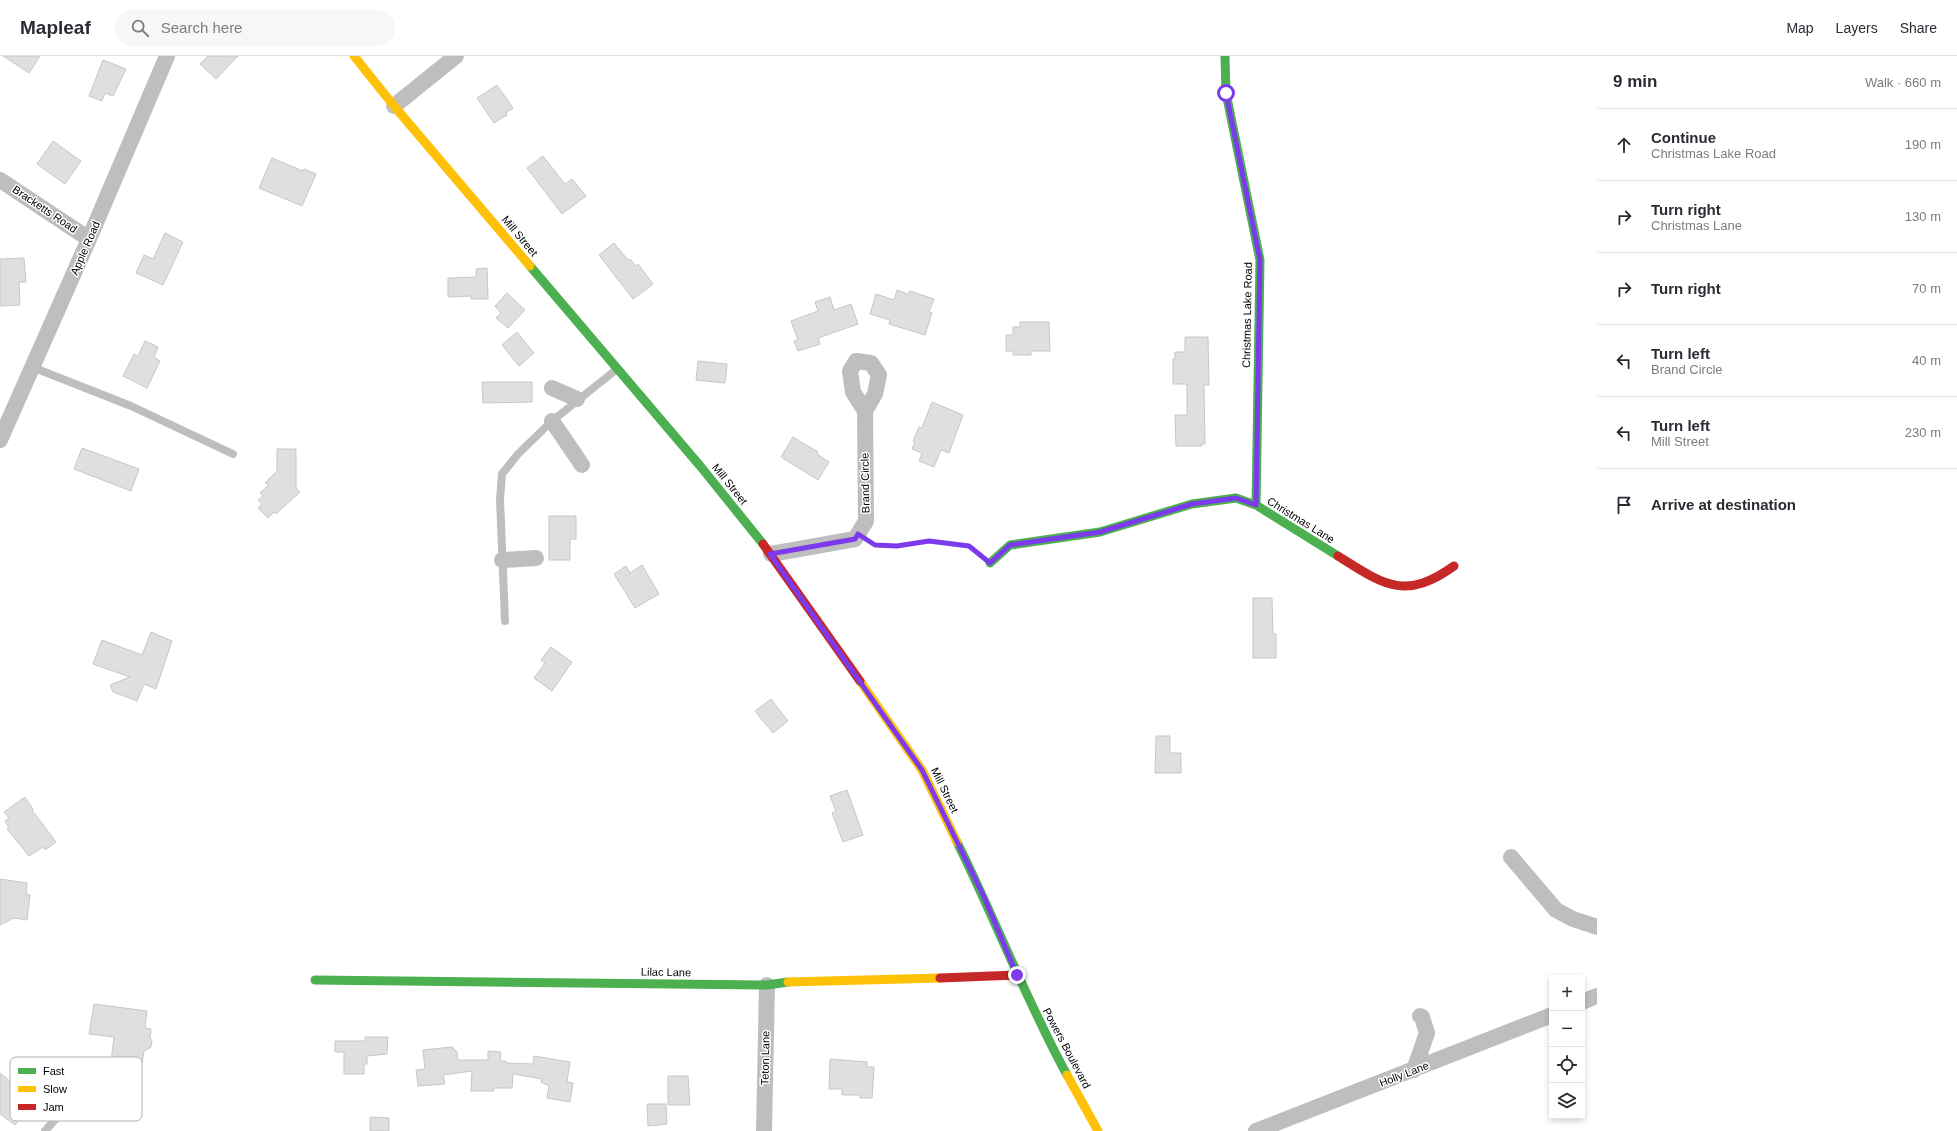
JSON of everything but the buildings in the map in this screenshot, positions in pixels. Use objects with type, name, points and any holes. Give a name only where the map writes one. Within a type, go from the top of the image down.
[{"type":"street","name":"Apple Road","points":[[0,440],[89,239],[167,56]]},
{"type":"street","name":"Mill Street","points":[[354,56],[394,106],[700,467],[770,554],[922,770],[984,897],[1017,975]]},
{"type":"street","points":[[394,106],[456,56]]},
{"type":"street","name":"Christmas Lake Road","points":[[1225,56],[1226,93],[1260,260],[1256,505]]},
{"type":"street","name":"Bracketts Road","points":[[0,180],[89,239]]},
{"type":"street","points":[[552,388],[577,399]]},
{"type":"street","name":"Brand Circle","points":[[858,534],[866,521],[865,411]]},
{"type":"street","points":[[552,421],[582,465]]},
{"type":"street","name":"Christmas Lane","points":[[990,563],[1010,545],[1100,532],[1192,504],[1236,498],[1256,505],[1375,579],[1395,586],[1418,587],[1436,580],[1454,566]]},
{"type":"street","points":[[770,554],[855,539],[858,534]]},
{"type":"street","points":[[502,560],[536,558]]},
{"type":"street","points":[[1510,857],[1556,910],[1573,919],[1597,926]]},
{"type":"street","name":"Lilac Lane","points":[[315,980],[767,985],[784,982],[1017,975]]},
{"type":"street","name":"Powers Boulevard","points":[[1017,975],[1044,1032],[1098,1131]]},
{"type":"street","name":"Teton Lane","points":[[764,1131],[767,985]]},
{"type":"street","points":[[1585,1001],[1597,996]]},
{"type":"street","points":[[1414,1070],[1427,1033],[1422,1017],[1420,1016]]},
{"type":"street","name":"Holly Lane","points":[[1256,1131],[1549,1016]]},
{"type":"lane","points":[[32,367],[131,406],[233,454]]},
{"type":"lane","points":[[505,621],[500,499],[502,474],[518,454],[552,421],[577,399],[617,369]]},
{"type":"lane","points":[[45,1131],[54,1121]]},
{"type":"path","points":[[858,534],[875,545],[897,546],[929,541],[969,546],[990,563]]},
{"type":"traffic: fast","points":[[1225,56],[1226,93],[1260,260],[1256,505]]},
{"type":"traffic: fast","points":[[530,266],[701,467],[763,544]]},
{"type":"traffic: fast","points":[[990,563],[1010,545],[1100,532],[1192,504],[1236,498],[1256,505],[1338,556]]},
{"type":"traffic: fast","points":[[957,842],[1024,989],[1067,1075]]},
{"type":"traffic: fast","points":[[315,980],[767,985],[788,982]]},
{"type":"traffic: slow","points":[[354,56],[394,106],[530,266]]},
{"type":"traffic: slow","points":[[860,681],[922,770],[957,842]]},
{"type":"traffic: slow","points":[[788,982],[940,978]]},
{"type":"traffic: slow","points":[[1067,1075],[1098,1131]]},
{"type":"traffic: jam","points":[[763,544],[860,681]]},
{"type":"traffic: jam","points":[[1338,556],[1369,575],[1395,585],[1408,586],[1422,583],[1437,577],[1454,566]]},
{"type":"traffic: jam","points":[[940,978],[1017,975]]},
{"type":"route","points":[[1017,975],[984,897],[922,770],[770,554],[855,539],[858,534],[875,545],[897,546],[929,541],[969,546],[990,563],[1010,545],[1100,532],[1192,504],[1236,498],[1256,505],[1260,260],[1226,93]]}]
